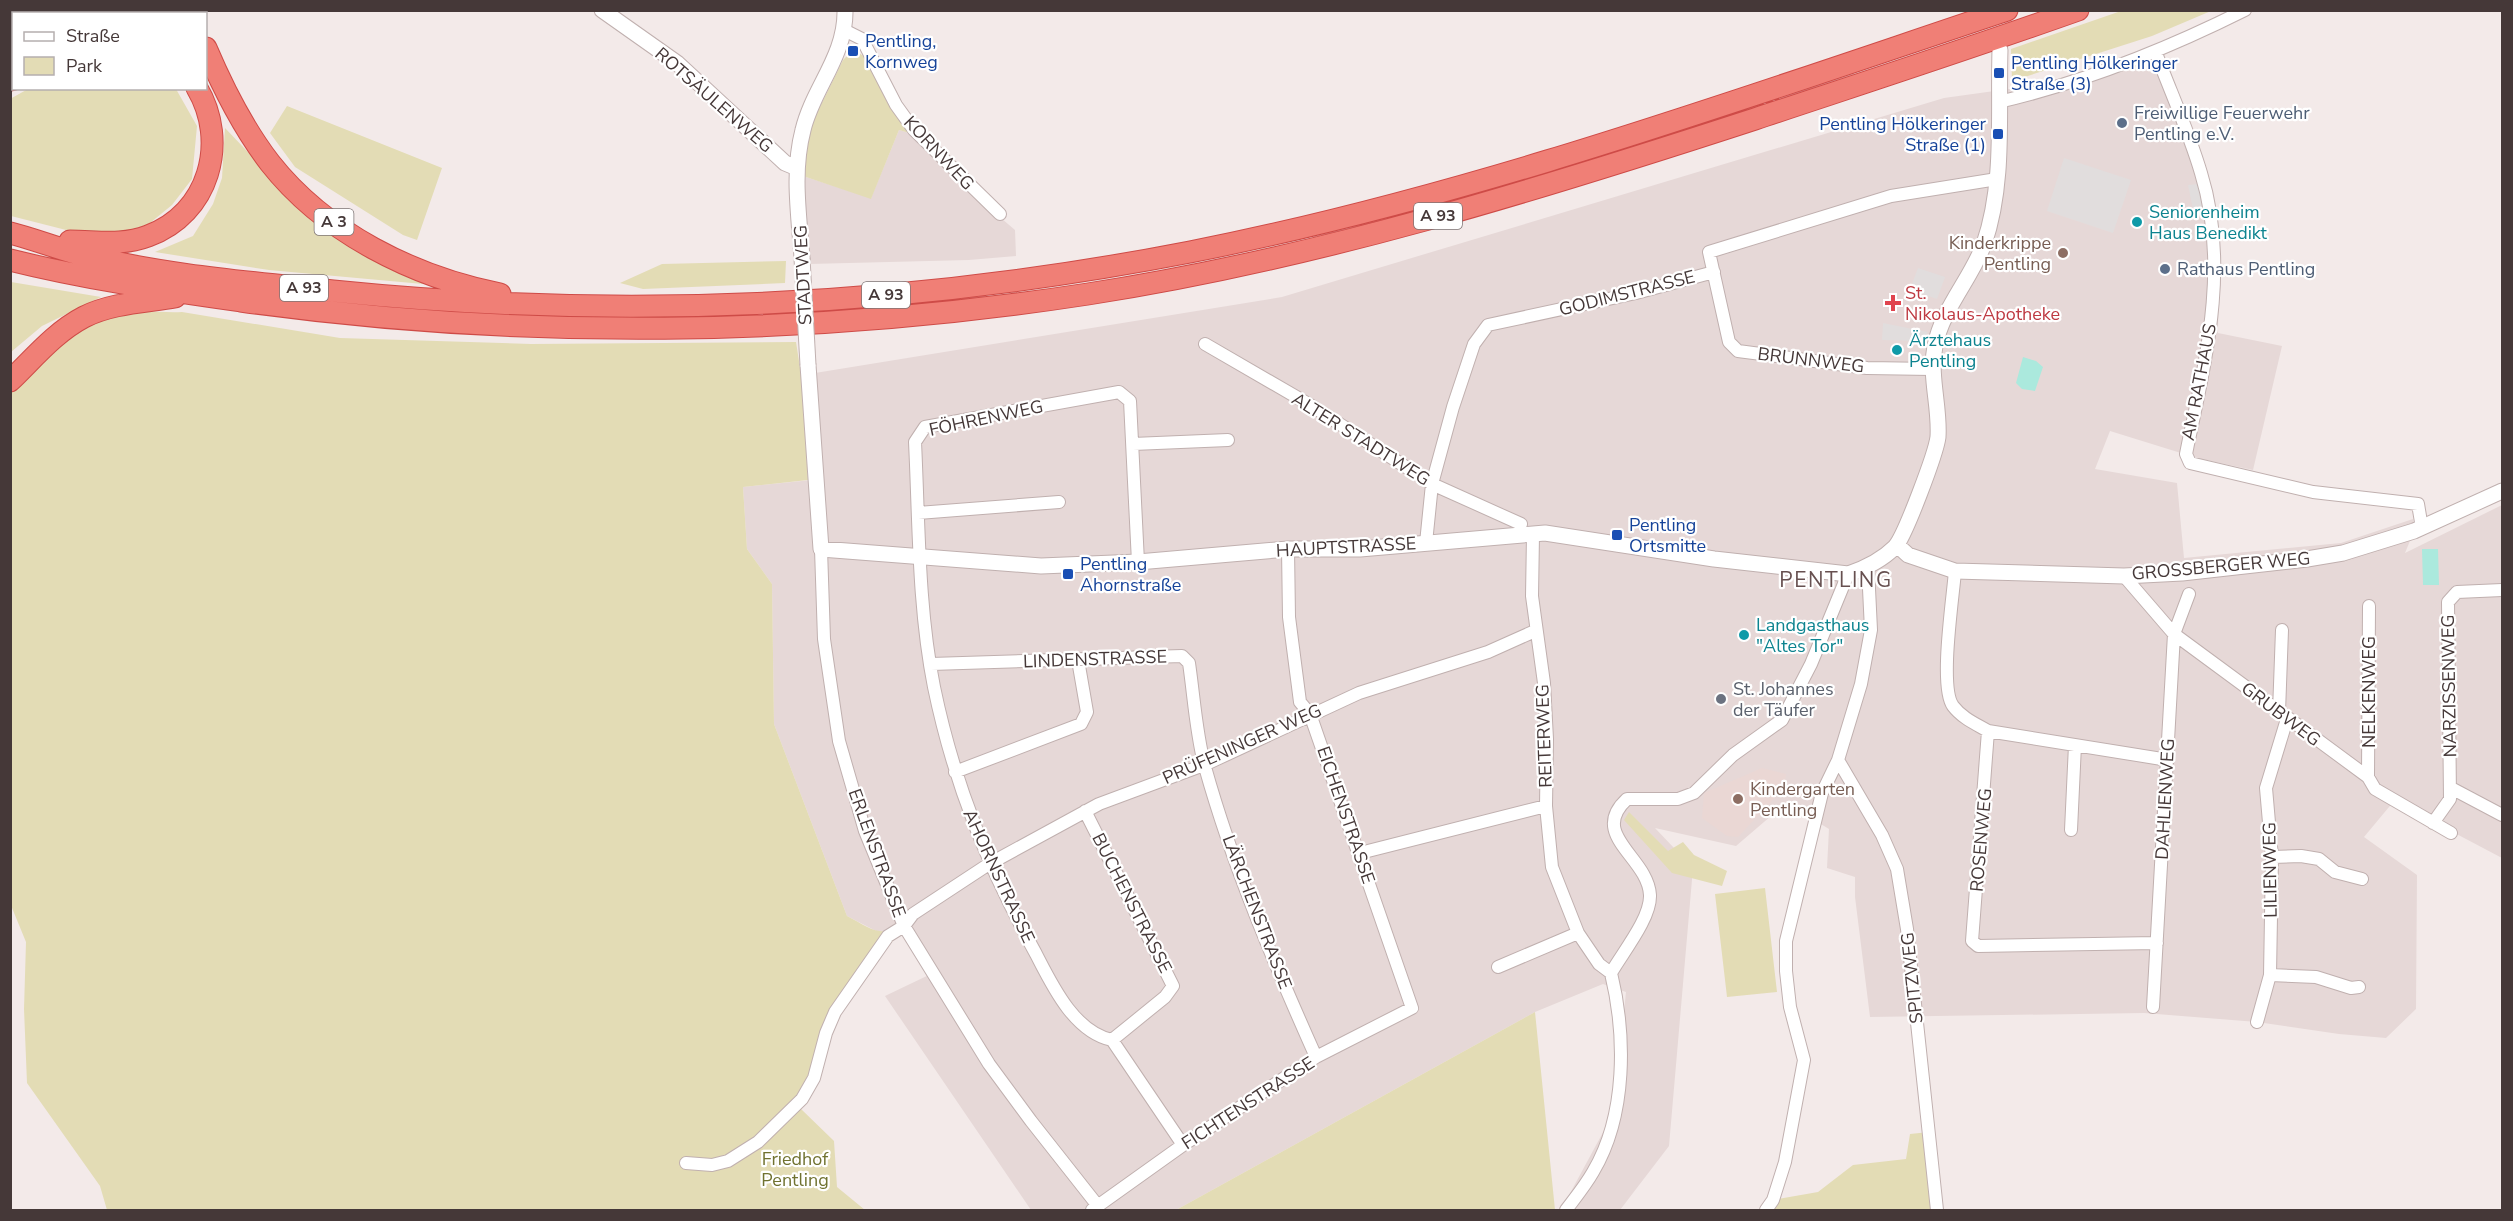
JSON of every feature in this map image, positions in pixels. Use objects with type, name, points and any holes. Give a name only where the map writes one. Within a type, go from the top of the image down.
[{"type":"highway","name":"A 93","points":[[10,233],[46,242],[75,254],[180,272],[276,285],[435,300],[565,307],[673,307],[819,301],[953,289],[1076,272],[1191,252],[1360,212],[1476,181],[1627,136],[2007,10]]},
{"type":"highway","name":"A 93","points":[[10,260],[192,294],[363,316],[594,329],[721,327],[954,312],[1092,293],[1284,254],[1451,213],[1633,159],[2078,10]]},
{"type":"highway","name":"A 3","points":[[207,50],[243,124],[271,164],[300,193],[350,235],[394,260],[452,282],[565,307]]},
{"type":"highway","name":"A 93","points":[[46,242],[113,244],[129,242],[149,236],[170,224],[186,209],[200,194],[207,178],[214,147],[206,102],[198,90]]},
{"type":"highway","name":"A 93","points":[[10,381],[41,350],[84,316],[115,306],[192,294]]},
{"type":"street","name":"ROTSÄULENWEG","points":[[602,10],[677,63],[785,163],[796,168]]},
{"type":"street","name":"STADTWEG","points":[[821,549],[796,168],[803,128],[835,59],[844,30],[845,10]]},
{"type":"street","points":[[1998,102],[2054,89],[2156,53],[2245,10]]},
{"type":"street","name":"KORNWEG","points":[[844,30],[862,39],[896,105],[914,130],[1000,214]]},
{"type":"street","points":[[1766,1210],[1773,1200],[1785,1162],[1804,1060],[1790,1007],[1786,971],[1786,941],[1822,793],[1838,760],[1856,702],[1871,630],[1868,568],[1897,545],[1934,456],[1938,437],[1932,369],[1941,325],[1983,247],[1992,218],[1997,179],[2000,50]]},
{"type":"street","name":"AM RATHAUS","points":[[2156,53],[2202,174],[2214,248],[2210,339],[2186,454],[2190,463],[2313,492],[2418,504],[2422,528]]},
{"type":"street","name":"GODIMSTRASSE","points":[[1426,543],[1432,484],[1474,344],[1488,325],[1636,293],[1714,272],[1709,252],[1891,196],[1997,179]]},
{"type":"street","name":"BRUNNWEG","points":[[1714,272],[1730,342],[1738,351],[1867,368],[1932,369]]},
{"type":"street","name":"ALTER STADTWEG","points":[[1205,344],[1312,406],[1432,484],[1521,524]]},
{"type":"street","name":"FÖHRENWEG","points":[[919,556],[915,442],[925,427],[1119,392],[1130,401],[1138,562]]},
{"type":"street","points":[[1133,444],[1228,440]]},
{"type":"street","name":"GROSSBERGER WEG","points":[[1897,545],[1908,555],[1955,571],[2124,576],[2182,573],[2307,560],[2343,553],[2422,528],[2502,491]]},
{"type":"street","points":[[918,513],[1059,502]]},
{"type":"street","name":"HAUPTSTRASSE","points":[[821,549],[1036,566],[1138,562],[1288,549],[1360,549],[1545,533],[1714,559],[1848,574],[1868,568]]},
{"type":"street","name":"REITERWEG","points":[[1533,535],[1532,596],[1544,694],[1546,806],[1552,867],[1578,933],[1599,964],[1611,972]]},
{"type":"street","name":"ERLENSTRASSE","points":[[821,549],[824,639],[838,741],[865,831],[904,926],[989,1064],[1095,1208]]},
{"type":"street","name":"EICHENSTRASSE","points":[[1288,549],[1289,617],[1300,702],[1310,714],[1412,1008]]},
{"type":"street","name":"AHORNSTRASSE","points":[[919,556],[931,664],[955,772],[989,864],[1045,971],[1077,1019],[1100,1037],[1112,1040],[1184,1144]]},
{"type":"street","points":[[1955,571],[1946,685],[1952,705],[1969,720],[1988,731],[2168,760]]},
{"type":"street","points":[[1566,1210],[1593,1172],[1603,1152],[1615,1111],[1621,1080],[1616,995],[1611,972],[1649,909],[1650,893],[1644,874],[1617,838],[1612,823],[1617,808],[1627,799],[1678,799],[1694,793],[1732,755],[1782,720],[1811,664],[1848,574]]},
{"type":"street","name":"GRUBWEG","points":[[2124,576],[2174,634],[2368,777],[2375,789],[2451,833]]},
{"type":"street","name":"NARZISSENWEG","points":[[2433,823],[2450,799],[2451,788],[2448,602],[2457,592],[2502,590]]},
{"type":"street","name":"DAHLIENWEG","points":[[2153,1007],[2174,634],[2189,594]]},
{"type":"street","name":"NELKENWEG","points":[[2368,777],[2369,606]]},
{"type":"street","name":"LILIENWEG","points":[[2257,1022],[2270,975],[2272,857],[2266,788],[2283,716],[2282,630]]},
{"type":"street","name":"PRÜFENINGER WEG","points":[[686,1163],[712,1166],[728,1161],[758,1142],[802,1099],[814,1078],[825,1033],[835,1012],[888,936],[904,926],[913,914],[989,864],[1085,811],[1204,765],[1359,693],[1488,652],[1535,631]]},
{"type":"street","name":"LINDENSTRASSE","points":[[931,664],[1182,656],[1189,663],[1204,765]]},
{"type":"street","points":[[955,772],[1081,724],[1087,712],[1078,660]]},
{"type":"street","name":"ROSENWEG","points":[[1988,731],[1972,941],[1977,946],[2157,943]]},
{"type":"street","points":[[2071,830],[2075,745]]},
{"type":"street","name":"SPITZWEG","points":[[1838,760],[1882,836],[1897,869],[1907,929],[1937,1210]]},
{"type":"street","name":"LÄRCHENSTRASSE","points":[[1204,765],[1239,871],[1272,958],[1316,1057]]},
{"type":"street","points":[[2451,788],[2502,815]]},
{"type":"street","points":[[1360,853],[1546,806]]},
{"type":"street","name":"BUCHENSTRASSE","points":[[1085,811],[1173,986],[1165,998],[1112,1040]]},
{"type":"street","points":[[2272,857],[2301,856],[2319,859],[2335,872],[2362,879]]},
{"type":"street","points":[[1498,967],[1578,933]]},
{"type":"street","points":[[2270,975],[2316,977],[2351,988],[2359,987]]},
{"type":"street","name":"FICHTENSTRASSE","points":[[1095,1208],[1184,1144],[1316,1057],[1412,1008]]},
{"type":"shaded area","points":[[2159,47],[2219,236],[2218,333],[2282,346],[2253,470],[2197,458],[2110,431],[2095,469],[2177,483],[2184,558],[2341,543],[2413,519],[2414,531],[2405,553],[2502,505],[2502,858],[2394,801],[2364,837],[2417,875],[2416,1009],[2386,1038],[2339,1034],[2257,1022],[2144,1013],[1870,1017],[1855,897],[1855,877],[1827,868],[1829,829],[1786,803],[1736,846],[1655,828],[1693,868],[1669,1146],[1620,1210],[1561,1210],[1614,1112],[1626,992],[1603,984],[1535,1012],[1176,1210],[1031,1210],[885,996],[933,973],[904,926],[889,933],[876,931],[847,916],[774,724],[772,584],[747,549],[743,487],[822,479],[815,373],[1282,297],[1944,98],[2074,80]]},
{"type":"shaded area","points":[[899,130],[909,133],[967,189],[1015,230],[1016,256],[969,260],[809,264],[803,176],[871,198]]},
{"type":"shaded area","points":[[2064,158],[2131,180],[2113,233],[2047,211]]},
{"type":"shaded area","points":[[2199,184],[2204,212],[2194,214],[2188,185]]},
{"type":"shaded area","points":[[1918,268],[1945,277],[1937,299],[1910,289]]},
{"type":"shaded area","points":[[1883,323],[1928,332],[1922,341],[1882,340]]},
{"type":"shaded area","points":[[2023,357],[2036,361],[2043,367],[2035,391],[2022,389],[2016,383]]},
{"type":"shaded area","points":[[2422,549],[2438,549],[2439,585],[2423,585]]},
{"type":"shaded area","name":"Kindergarten Pentling","points":[[1762,768],[1786,774],[1784,788],[1738,837],[1727,836],[1702,818],[1704,793]]},
{"type":"green space","points":[[55,10],[184,10],[185,12],[54,12]]},
{"type":"green space","points":[[2121,11],[2211,11],[2152,36],[2012,81],[2011,49]]},
{"type":"green space","points":[[850,53],[859,53],[868,59],[909,133],[899,130],[871,199],[803,176],[811,125],[843,60]]},
{"type":"green space","points":[[26,90],[177,90],[197,126],[192,179],[172,205],[145,227],[109,236],[74,232],[11,216],[10,99]]},
{"type":"green space","points":[[287,106],[442,168],[417,240],[403,235],[295,167],[270,133]]},
{"type":"green space","points":[[225,128],[315,222],[379,262],[434,285],[269,270],[155,252],[193,236],[213,204],[222,178]]},
{"type":"green space","points":[[786,261],[785,283],[643,289],[620,283],[662,264]]},
{"type":"green space","points":[[11,282],[101,297],[42,326],[11,352]]},
{"type":"green space","name":"Friedhof Pentling","points":[[125,312],[182,312],[340,338],[531,344],[796,342],[801,374],[808,480],[743,487],[747,549],[772,584],[774,724],[847,916],[875,930],[888,931],[904,926],[832,1021],[800,1108],[834,1141],[837,1187],[865,1210],[107,1210],[100,1186],[27,1083],[24,1009],[26,942],[10,903],[10,392],[54,347],[93,320]]},
{"type":"green space","points":[[1629,812],[1668,851],[1683,842],[1694,855],[1727,871],[1722,886],[1672,873],[1624,820]]},
{"type":"green space","points":[[1765,888],[1777,992],[1727,997],[1715,894]]},
{"type":"green space","points":[[1535,1012],[1555,1210],[1176,1210]]},
{"type":"green space","points":[[1929,1132],[1937,1210],[1766,1210],[1773,1200],[1818,1192],[1853,1165],[1906,1159],[1910,1134]]},
{"type":"place","name":"Pentling, Kornweg","points":[[853,51]]},
{"type":"place","name":"Pentling Hölkeringer Straße (3)","points":[[1999,73]]},
{"type":"place","name":"Freiwillige Feuerwehr Pentling e.V.","points":[[2122,123]]},
{"type":"place","name":"Pentling Hölkeringer Straße (1)","points":[[1998,134]]},
{"type":"place","name":"Seniorenheim Haus Benedikt","points":[[2137,222]]},
{"type":"place","name":"Kinderkrippe Pentling","points":[[2063,253]]},
{"type":"place","name":"Rathaus Pentling","points":[[2165,269]]},
{"type":"place","name":"St. Nikolaus-Apotheke","points":[[1893,303]]},
{"type":"place","name":"Ärztehaus Pentling","points":[[1897,350]]},
{"type":"place","name":"Pentling Ortsmitte","points":[[1617,535]]},
{"type":"place","name":"Pentling Ahornstraße","points":[[1068,574]]},
{"type":"place","name":"Landgasthaus \"Altes Tor\"","points":[[1744,635]]},
{"type":"place","name":"St. Johannes der Täufer","points":[[1721,699]]},
{"type":"place","name":"Kindergarten Pentling","points":[[1738,799]]},
{"type":"district","name":"PENTLING","points":[[1836,580]]}]
